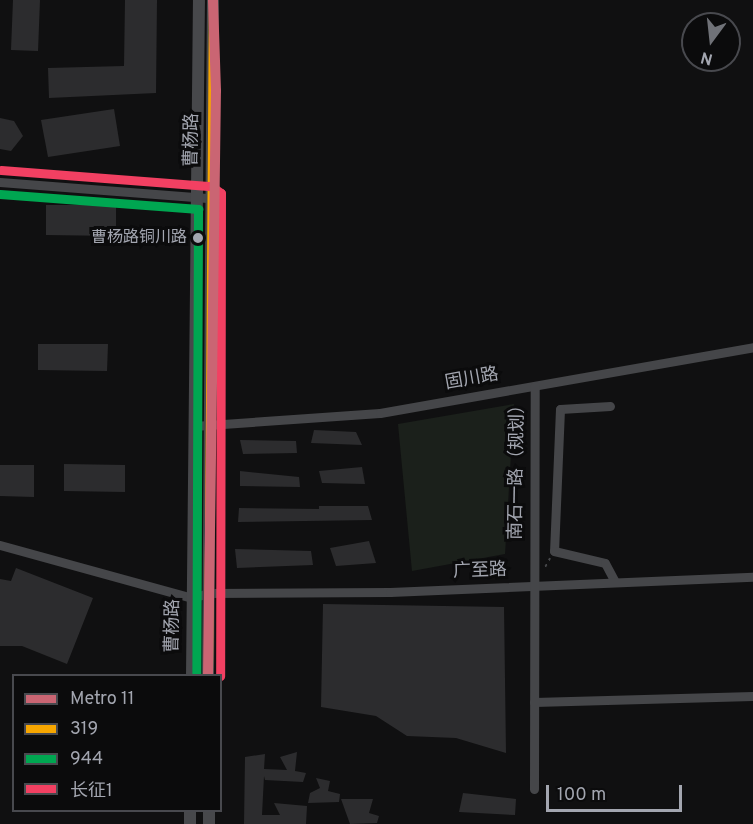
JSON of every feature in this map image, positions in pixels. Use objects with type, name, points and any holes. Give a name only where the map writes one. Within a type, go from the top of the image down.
[{"type":"main road","name":"曹杨路","points":[[192,674],[199,0]]},
{"type":"main road","name":"曹杨路","points":[[208,674],[208,425],[213,0]]},
{"type":"street","points":[[0,182],[210,198]]},
{"type":"street","name":"固川路","points":[[194,426],[380,413],[753,347]]},
{"type":"street","name":"南石一路（规划）","points":[[534,789],[533,586],[536,386]]},
{"type":"street","points":[[610,406],[560,409],[554,551],[605,563],[615,582]]},
{"type":"street","points":[[0,545],[192,598],[208,593]]},
{"type":"street","name":"广至路","points":[[208,593],[533,586],[753,577]]},
{"type":"street","points":[[534,702],[753,696]]},
{"type":"shaded area","points":[[514,404],[505,554],[412,571],[398,424]]},
{"type":"building","points":[[13,0],[40,0],[38,51],[11,50]]},
{"type":"building","points":[[125,0],[157,0],[156,93],[49,98],[48,68],[124,66]]},
{"type":"building","points":[[114,109],[120,146],[48,157],[41,120]]},
{"type":"building","points":[[0,118],[14,121],[23,136],[11,151],[0,149]]},
{"type":"building","points":[[46,205],[116,205],[116,236],[46,235]]},
{"type":"building","points":[[38,344],[108,344],[107,371],[38,370]]},
{"type":"building","points":[[314,430],[356,432],[362,445],[311,443]]},
{"type":"building","points":[[240,440],[296,441],[297,453],[243,454]]},
{"type":"building","points":[[64,464],[125,465],[125,492],[64,491]]},
{"type":"building","points":[[0,465],[34,465],[34,497],[0,496]]},
{"type":"building","points":[[362,467],[365,484],[322,483],[319,471]]},
{"type":"building","points":[[240,471],[299,477],[300,487],[240,486]]},
{"type":"building","points":[[319,506],[368,506],[372,520],[238,522],[239,508],[319,509]]},
{"type":"building","points":[[369,541],[376,563],[336,566],[330,548]]},
{"type":"building","points":[[235,549],[311,551],[313,565],[237,568]]},
{"type":"building","points":[[16,568],[93,598],[67,664],[22,646],[0,646],[0,579],[11,581]]},
{"type":"building","points":[[323,604],[504,607],[506,753],[456,738],[407,736],[376,716],[321,707]]},
{"type":"building","points":[[297,752],[295,771],[306,773],[303,782],[265,780],[264,776],[262,815],[280,815],[274,803],[307,806],[306,824],[244,824],[245,757],[265,754],[264,769],[287,770],[280,757]]},
{"type":"building","points":[[316,778],[330,781],[328,791],[340,794],[339,802],[308,803],[310,793],[320,788]]},
{"type":"building","points":[[463,793],[516,799],[515,815],[459,812]]},
{"type":"building","points":[[341,799],[373,799],[369,813],[379,816],[377,823],[350,824]]},
{"type":"metro line","name":"11","points":[[208,674],[216,91],[213,0]]},
{"type":"transit line","name":"319","points":[[208,674],[213,0]]},
{"type":"transit line","name":"长征1","points":[[1,170],[211,186],[221,193],[220,674]]},
{"type":"transit line","name":"944","points":[[0,194],[198,209],[196,674]]},
{"type":"place","name":"曹杨路铜川路","points":[[198,238]]}]
